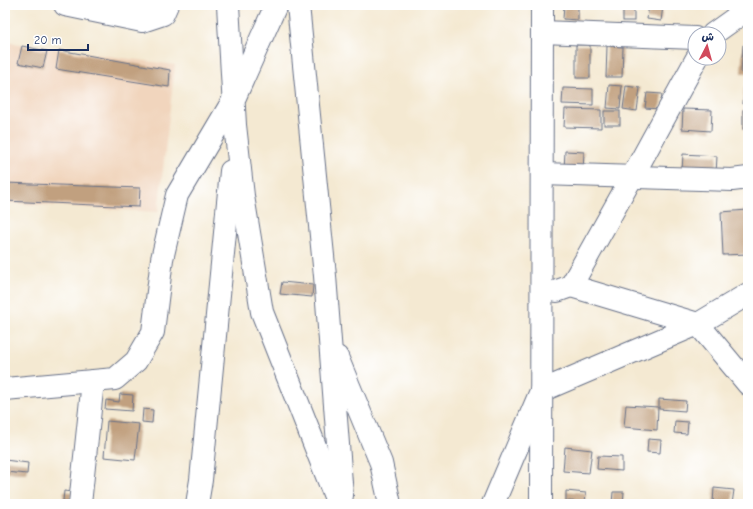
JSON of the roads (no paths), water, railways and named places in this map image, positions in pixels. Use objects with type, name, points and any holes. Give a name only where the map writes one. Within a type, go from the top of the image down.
[{"type":"street","points":[[65,5],[142,21],[163,14],[167,5]]},
{"type":"street","points":[[228,5],[235,125],[243,196],[262,312],[338,504]]},
{"type":"street","points":[[5,389],[115,379],[136,361],[153,332],[162,259],[176,195],[234,99],[276,5]]},
{"type":"street","points":[[298,5],[330,338],[343,504]]},
{"type":"street","points":[[541,504],[542,5]]},
{"type":"street","points":[[724,26],[748,9]]},
{"type":"street","points":[[542,32],[687,38]]},
{"type":"street","points":[[571,286],[693,66]]},
{"type":"street","points":[[197,504],[201,480],[235,125]]},
{"type":"street","points":[[542,174],[732,180],[748,178]]},
{"type":"street","points":[[541,296],[571,286],[698,324],[748,384]]},
{"type":"street","points":[[493,504],[541,391],[698,324],[748,294]]},
{"type":"street","points":[[330,338],[381,464],[390,504]]},
{"type":"street","points":[[80,504],[93,381]]},
{"type":"street","points":[[201,480],[209,504]]}]
